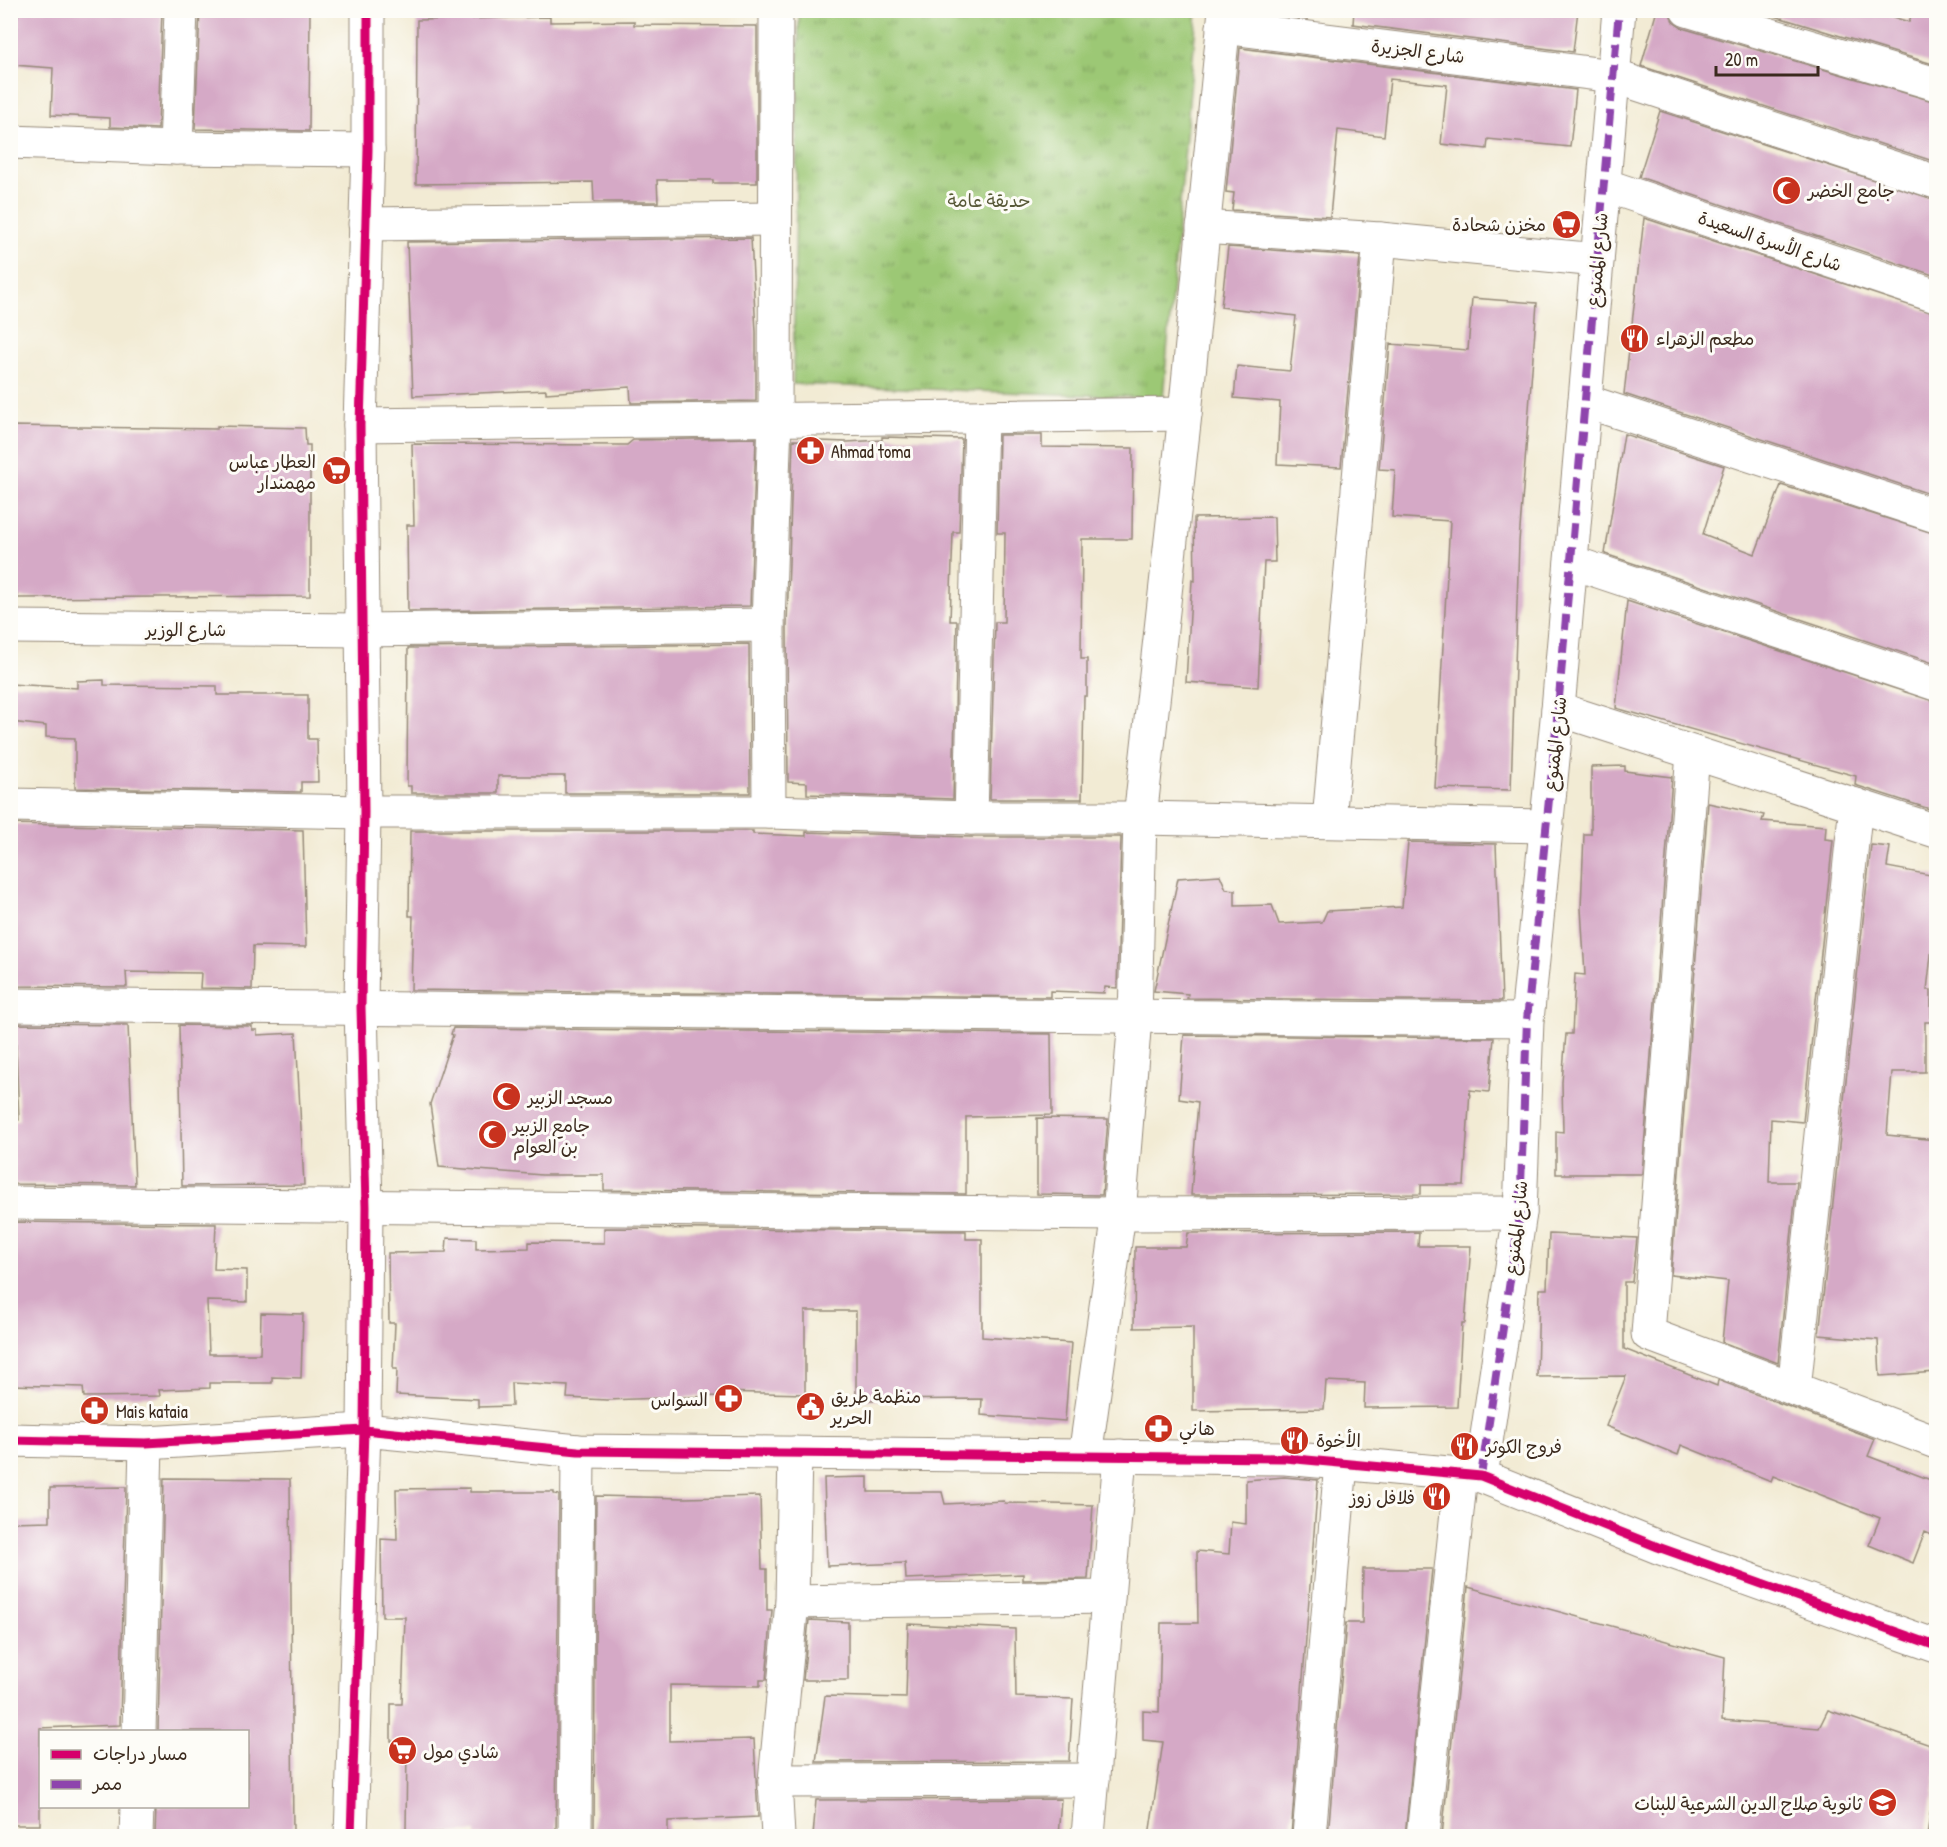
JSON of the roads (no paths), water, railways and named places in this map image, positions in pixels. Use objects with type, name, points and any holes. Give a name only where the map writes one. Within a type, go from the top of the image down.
[{"type":"street","points":[[176,148],[181,10]]},
{"type":"street","points":[[351,1836],[364,1430],[366,1207],[361,1007],[363,812],[360,425],[364,224],[368,150],[368,10]]},
{"type":"street","points":[[769,812],[768,625],[776,419],[776,10]]},
{"type":"street","name":"شارع الممنوع","points":[[1424,1836],[1471,1475],[1520,1213],[1527,1020],[1558,709],[1618,10]]},
{"type":"street","points":[[1687,10],[1936,84]]},
{"type":"street","points":[[1085,1456],[1119,1214],[1135,1018],[1140,818],[1185,414],[1224,19]]},
{"type":"street","name":"شارع الجزيرة","points":[[1224,19],[1613,76],[1936,182]]},
{"type":"street","points":[[10,142],[176,148],[368,150]]},
{"type":"street","name":"شارع الأسرة السعيدة","points":[[1604,185],[1936,296]]},
{"type":"street","points":[[364,224],[775,219]]},
{"type":"street","points":[[1203,227],[1380,239],[1597,260]]},
{"type":"street","points":[[1329,821],[1380,239]]},
{"type":"street","points":[[1585,401],[1936,516]]},
{"type":"street","points":[[360,425],[1185,414]]},
{"type":"street","points":[[971,818],[981,417]]},
{"type":"street","points":[[1571,562],[1936,684]]},
{"type":"street","name":"شارع الوزير","points":[[10,627],[362,630],[768,625]]},
{"type":"street","points":[[1558,709],[1936,831]]},
{"type":"street","points":[[1693,753],[1648,1334],[1936,1442]]},
{"type":"street","points":[[10,805],[363,812],[769,812],[971,818],[1140,818],[1547,825]]},
{"type":"street","points":[[1794,1389],[1856,805]]},
{"type":"street","points":[[10,1005],[361,1007],[1135,1018],[1527,1020]]},
{"type":"street","points":[[10,1203],[1119,1214],[1520,1213]]},
{"type":"street","points":[[10,1440],[146,1443],[364,1430],[578,1451],[1286,1458],[1471,1475],[1658,1547],[1936,1646]]},
{"type":"street","points":[[139,1730],[146,1443]]},
{"type":"street","points":[[575,1836],[578,1451]]},
{"type":"street","points":[[777,1836],[775,1781],[792,1602],[795,1453]]},
{"type":"street","points":[[1088,1836],[1120,1456]]},
{"type":"street","points":[[1309,1836],[1341,1463]]},
{"type":"street","points":[[792,1602],[1108,1597]]},
{"type":"street","points":[[775,1781],[1093,1780]]},
{"type":"street","points":[[136,1836],[137,1808]]},
{"type":"place","name":"جامع الخضر","points":[[1787,190]]},
{"type":"place","name":"مخزن شحادة","points":[[1567,224]]},
{"type":"place","name":"مطعم الزهراء","points":[[1635,338]]},
{"type":"place","name":"Ahmad toma","points":[[810,451]]},
{"type":"place","name":"العطار عباس مهمندار","points":[[337,471]]},
{"type":"place","name":"مسجد الزبير","points":[[507,1097]]},
{"type":"place","name":"جامع الزبير بن العوام","points":[[492,1135]]},
{"type":"place","name":"السواس","points":[[729,1399]]},
{"type":"place","name":"منظمة طريق الحرير","points":[[810,1406]]},
{"type":"place","name":"Mais kataia","points":[[95,1411]]},
{"type":"place","name":"هاني","points":[[1158,1428]]},
{"type":"place","name":"الأخوة","points":[[1295,1440]]},
{"type":"place","name":"فروج الكوثر","points":[[1465,1446]]},
{"type":"place","name":"فلافل زوز","points":[[1436,1497]]},
{"type":"place","name":"شادي مول","points":[[402,1751]]},
{"type":"place","name":"ثانوية صلاح الدين الشرعية للبنات","points":[[1883,1803]]},
{"type":"park label","name":"حديقة عامة","points":[[989,200]]}]
